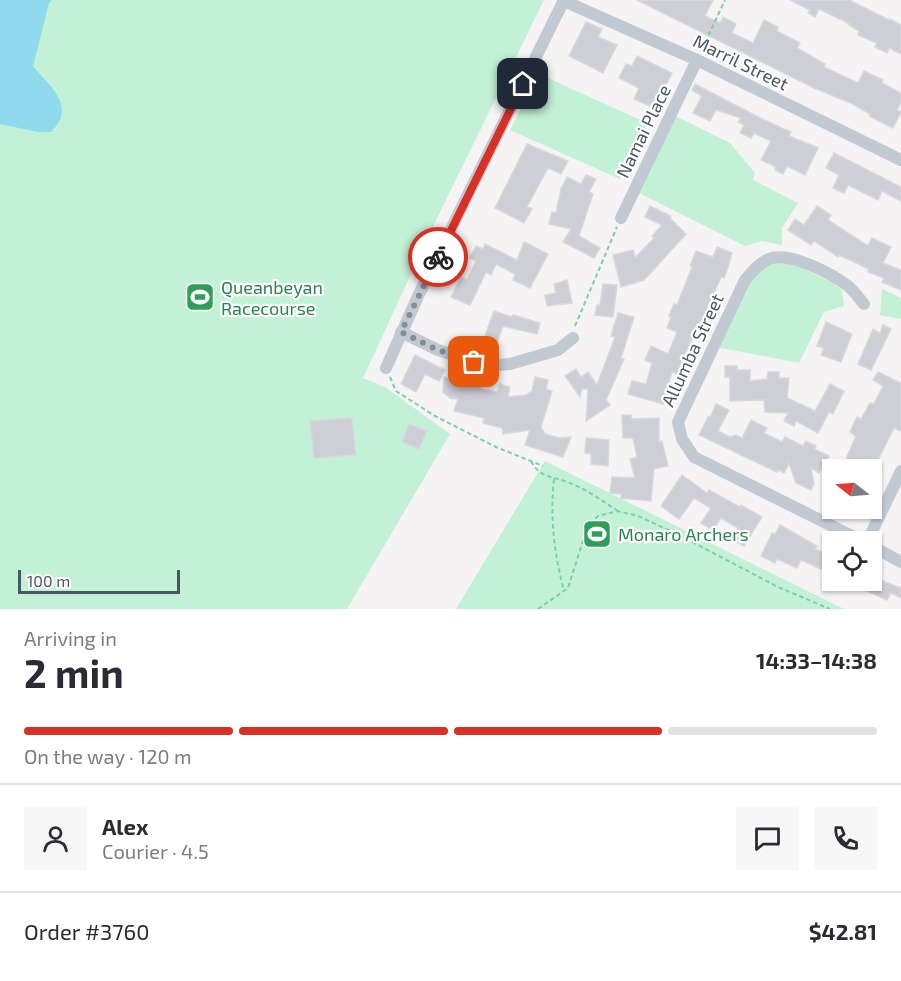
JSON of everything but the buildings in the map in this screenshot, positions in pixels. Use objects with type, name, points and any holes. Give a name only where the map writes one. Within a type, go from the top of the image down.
[{"type":"street","name":"Marril Street","points":[[564,0],[697,60],[901,160]]},
{"type":"street","points":[[386,368],[401,332],[564,0]]},
{"type":"street","name":"Namai Place","points":[[621,218],[697,60]]},
{"type":"street","name":"Allumba Street","points":[[843,531],[694,457],[682,439],[678,422],[745,280],[761,263],[772,257],[788,257],[820,270],[849,287],[864,304]]},
{"type":"street","points":[[401,332],[438,350],[487,366],[510,364],[558,350],[573,338]]},
{"type":"street","points":[[871,531],[901,471]]},
{"type":"street","points":[[882,552],[901,562]]},
{"type":"path","points":[[697,60],[725,0]]},
{"type":"path","points":[[573,338],[575,321],[621,218]]},
{"type":"path","points":[[386,368],[396,390],[435,416],[496,447],[543,466]]},
{"type":"path","points":[[531,461],[536,470],[554,479],[567,482],[618,512],[638,516],[778,587],[830,609]]},
{"type":"path","points":[[554,479],[552,506],[554,550],[564,591]]},
{"type":"path","points":[[538,609],[568,588],[588,525],[598,516],[618,512]]},
{"type":"green space","name":"Queanbeyan Racecourse","points":[[0,0],[544,0],[438,216],[363,378],[385,387],[450,434],[347,609],[0,609]]},
{"type":"green space","points":[[539,74],[647,123],[620,179],[510,130]]},
{"type":"green space","points":[[671,114],[730,143],[755,173],[753,180],[798,203],[782,228],[782,245],[762,241],[745,246],[635,191]]},
{"type":"green space","points":[[775,262],[796,265],[833,283],[842,291],[844,306],[824,312],[799,363],[716,347],[752,279],[758,271]]},
{"type":"green space","points":[[882,289],[901,298],[901,319],[880,315]]},
{"type":"green space","name":"Monaro Archers","points":[[545,461],[844,609],[456,609]]},
{"type":"water","points":[[0,0],[52,0],[49,3],[33,66],[53,89],[61,105],[62,114],[59,123],[51,132],[38,132],[0,124]]},
{"type":"way so far","points":[[438,257],[401,332],[438,350],[474,362]]},
{"type":"place","name":"Queanbeyan Racecourse","points":[[200,297]]},
{"type":"place","name":"Monaro Archers","points":[[597,534]]},
{"type":"route","points":[[438,257],[523,84]]}]
